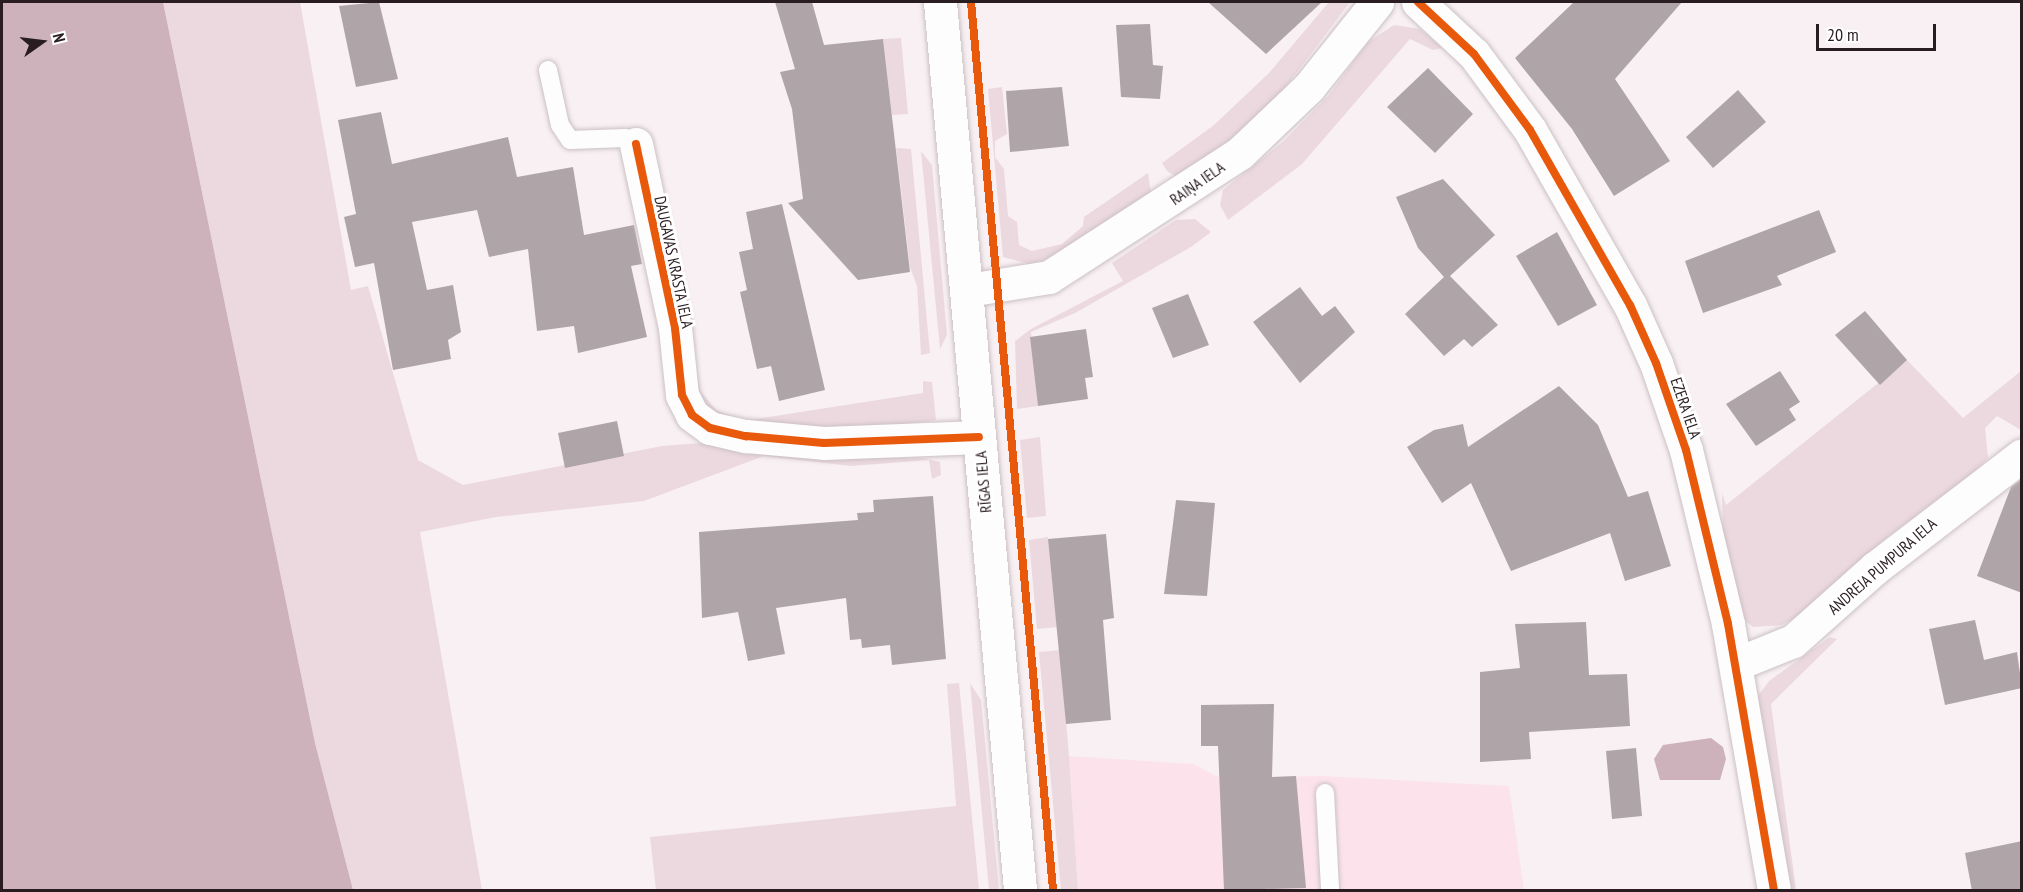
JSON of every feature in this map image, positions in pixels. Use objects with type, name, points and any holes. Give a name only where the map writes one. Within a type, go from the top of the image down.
[{"type":"street","name":"RĪGAS IELA","points":[[940,2],[968,290],[1020,891]]},
{"type":"street","name":"RAIŅA IELA","points":[[968,290],[1049,278],[1240,153],[1309,87],[1377,2]]},
{"type":"street","name":"EZERA IELA","points":[[1418,2],[1474,54],[1530,130],[1630,305],[1686,450],[1736,664],[1774,891]]},
{"type":"street","name":"DAUGAVAS KRASTA IELA","points":[[636,144],[675,328],[682,395],[692,415],[710,428],[746,436],[824,443],[979,437]]},
{"type":"street","name":"ANDREJA PUMPURA IELA","points":[[1736,664],[1793,641],[1875,568],[2022,455]]},
{"type":"lane","points":[[548,70],[560,124],[570,140],[625,138],[636,144]]},
{"type":"lane","points":[[1324,793],[1330,891]]},
{"type":"shaded area","points":[[2,2],[163,2],[315,743],[353,890],[2,890]]},
{"type":"shaded area","points":[[163,2],[300,2],[351,290],[368,286],[418,460],[463,485],[662,446],[714,442],[838,457],[923,458],[940,462],[941,475],[932,479],[929,460],[851,466],[764,456],[644,501],[496,517],[420,532],[482,890],[353,890],[315,743]]},
{"type":"shaded area","points":[[1329,2],[1350,2],[1281,93],[1224,145],[1177,177],[1167,171],[1162,163],[1214,125],[1269,73]]},
{"type":"shaded area","points":[[1394,25],[1420,29],[1442,48],[1433,50],[1410,39],[1302,164],[1228,220],[1220,205],[1223,190],[1284,141],[1329,95],[1368,42]]},
{"type":"shaded area","points":[[901,38],[908,114],[892,115],[883,39]]},
{"type":"shaded area","points":[[1002,87],[1007,134],[995,141],[995,157],[1004,169],[1008,216],[1017,222],[1019,245],[1032,251],[1062,244],[1083,226],[1084,217],[1148,173],[1151,193],[1047,259],[1029,264],[1003,257],[988,89]]},
{"type":"shaded area","points":[[896,148],[911,149],[930,353],[921,355],[917,286],[910,267]]},
{"type":"shaded area","points":[[921,151],[932,165],[947,335],[940,349]]},
{"type":"shaded area","points":[[652,155],[701,392],[716,410],[743,421],[923,393],[923,381],[932,382],[936,420],[852,431],[739,424],[701,406]]},
{"type":"shaded area","points":[[1195,219],[1211,232],[1191,247],[1075,313],[1031,332],[1038,406],[1017,409],[1015,341],[1031,329],[1123,281],[1112,263],[1176,220]]},
{"type":"shaded area","points":[[1907,360],[1963,418],[2021,371],[2021,430],[1997,416],[1985,428],[1988,458],[1974,472],[1885,539],[1803,613],[1782,625],[1753,627],[1740,617],[1723,538],[1722,493],[1726,505]]},
{"type":"shaded area","points":[[1040,437],[1046,516],[1027,518],[1020,440]]},
{"type":"shaded area","points":[[1048,537],[1057,627],[1037,629],[1029,540]]},
{"type":"shaded area","points":[[1830,637],[1837,639],[1771,704],[1796,890],[1784,890],[1758,696],[1769,681]]},
{"type":"shaded area","points":[[1060,650],[1078,890],[1061,890],[1039,652]]},
{"type":"shaded area","points":[[959,683],[979,890],[656,890],[650,837],[956,806],[947,684]]},
{"type":"shaded area","points":[[970,683],[981,700],[999,890],[989,890]]},
{"type":"shaded area","points":[[1711,738],[1723,747],[1726,759],[1720,780],[1660,780],[1654,759],[1663,745]]},
{"type":"shaded area","points":[[1069,756],[1193,764],[1220,778],[1322,776],[1509,786],[1524,890],[1078,890]]},
{"type":"building","points":[[379,2],[398,79],[356,87],[339,6]]},
{"type":"building","points":[[775,2],[812,2],[824,45],[883,39],[910,272],[858,280],[788,203],[803,199],[792,109],[780,72],[795,69]]},
{"type":"building","points":[[1208,2],[1322,2],[1266,54]]},
{"type":"building","points":[[1574,2],[1682,2],[1615,79],[1670,161],[1614,196],[1572,129],[1515,58]]},
{"type":"building","points":[[1150,24],[1153,65],[1163,66],[1160,99],[1121,97],[1116,25]]},
{"type":"building","points":[[1428,68],[1473,114],[1435,153],[1387,107]]},
{"type":"building","points":[[1062,87],[1069,146],[1010,152],[1006,91]]},
{"type":"building","points":[[1738,90],[1766,122],[1713,168],[1686,137]]},
{"type":"building","points":[[381,112],[392,164],[508,137],[517,177],[573,167],[584,235],[634,225],[642,264],[631,266],[647,337],[578,353],[574,326],[537,331],[528,249],[489,257],[477,210],[412,222],[427,290],[453,285],[461,332],[448,340],[451,359],[393,370],[374,263],[355,267],[344,217],[356,214],[338,120]]},
{"type":"building","points":[[1443,179],[1495,235],[1450,276],[1498,325],[1472,347],[1464,339],[1444,356],[1405,314],[1444,277],[1418,248],[1396,197]]},
{"type":"building","points":[[782,204],[825,390],[779,401],[771,366],[757,369],[740,292],[747,290],[739,252],[753,249],[746,212]]},
{"type":"building","points":[[1819,210],[1836,252],[1777,276],[1782,285],[1703,313],[1685,261]]},
{"type":"building","points":[[1557,232],[1597,305],[1558,326],[1516,256]]},
{"type":"building","points":[[1300,287],[1322,316],[1335,306],[1355,332],[1300,383],[1253,322]]},
{"type":"building","points":[[1188,294],[1209,345],[1173,358],[1152,308]]},
{"type":"building","points":[[1865,311],[1907,360],[1880,385],[1835,335]]},
{"type":"building","points":[[1086,329],[1093,377],[1085,378],[1088,399],[1038,406],[1030,337]]},
{"type":"building","points":[[1780,371],[1800,402],[1789,409],[1796,420],[1756,446],[1726,404]]},
{"type":"building","points":[[1559,386],[1598,425],[1628,497],[1648,491],[1671,566],[1625,581],[1610,533],[1511,571],[1471,483],[1442,503],[1407,447],[1434,430],[1463,424],[1468,447]]},
{"type":"building","points":[[617,421],[624,456],[565,468],[558,433]]},
{"type":"building","points":[[2022,479],[2022,593],[1977,576],[2011,487]]},
{"type":"building","points":[[933,496],[946,659],[892,665],[890,645],[862,648],[861,639],[850,640],[846,598],[776,608],[785,654],[748,661],[738,612],[702,618],[699,532],[858,520],[857,513],[874,512],[873,500]]},
{"type":"building","points":[[1176,500],[1215,503],[1207,596],[1164,594]]},
{"type":"building","points":[[1106,534],[1114,618],[1103,620],[1111,720],[1066,724],[1048,539]]},
{"type":"building","points":[[1975,620],[1984,660],[2017,652],[2022,688],[1945,705],[1929,629]]},
{"type":"building","points":[[1586,622],[1589,675],[1627,674],[1630,726],[1529,732],[1531,759],[1480,762],[1480,672],[1520,668],[1515,624]]},
{"type":"building","points":[[1274,704],[1272,777],[1296,776],[1306,888],[1224,890],[1218,746],[1201,746],[1201,705]]},
{"type":"building","points":[[1636,748],[1642,816],[1612,819],[1606,751]]},
{"type":"building","points":[[2022,841],[2022,891],[1972,891],[1965,853]]},
{"type":"cycle path","points":[[971,2],[1053,890]]},
{"type":"cycle path","points":[[1418,2],[1474,54],[1530,130],[1630,305],[1656,363],[1686,450],[1728,624],[1774,890]]},
{"type":"cycle path","points":[[636,144],[675,328],[682,395],[692,415],[710,428],[746,436],[824,443],[979,437]]}]
